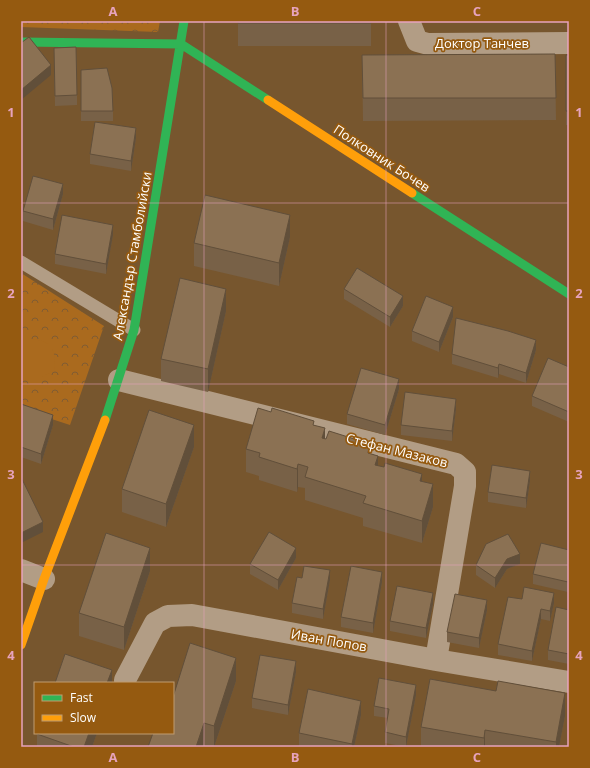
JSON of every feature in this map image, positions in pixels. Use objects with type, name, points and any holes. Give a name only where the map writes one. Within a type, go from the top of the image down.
[{"type":"street","name":"Александър Стамболийски","points":[[21,646],[44,579],[119,380],[134,330],[184,21]]},
{"type":"street","name":"Доктор Танчев","points":[[409,21],[418,41],[428,44],[569,43]]},
{"type":"street","points":[[21,42],[181,44]]},
{"type":"street","name":"Полковник Бочев","points":[[181,44],[569,294]]},
{"type":"street","name":"Стефан Мазаков","points":[[119,380],[456,464],[465,472],[465,486],[436,660]]},
{"type":"street","points":[[21,570],[44,579]]},
{"type":"street","name":"Иван Попов","points":[[125,680],[155,623],[168,616],[192,615],[436,660],[569,682]]},
{"type":"lane","points":[[21,262],[134,330]]},
{"type":"green space","points":[[21,21],[160,21],[158,32],[21,27]]},
{"type":"green space","points":[[21,273],[104,326],[70,425],[21,409]]},
{"type":"green space","points":[[26,339],[46,342],[53,350],[55,362],[54,370],[41,378],[26,378],[21,374],[21,344]]},
{"type":"building","points":[[238,21],[371,21],[371,23],[238,23]]},
{"type":"building","points":[[29,37],[51,65],[21,90],[21,43]]},
{"type":"building","points":[[76,47],[77,95],[55,96],[54,48]]},
{"type":"building","points":[[555,54],[556,98],[363,98],[362,55]]},
{"type":"building","points":[[566,55],[569,55],[569,111],[566,111]]},
{"type":"building","points":[[107,68],[112,88],[113,111],[81,111],[81,70]]},
{"type":"building","points":[[95,122],[136,128],[131,161],[90,154]]},
{"type":"building","points":[[33,176],[63,184],[53,219],[23,211]]},
{"type":"building","points":[[205,195],[290,215],[279,263],[194,243]]},
{"type":"building","points":[[62,215],[113,225],[106,264],[55,254]]},
{"type":"building","points":[[357,268],[403,296],[390,317],[344,289]]},
{"type":"building","points":[[180,278],[226,289],[208,369],[161,359]]},
{"type":"building","points":[[426,296],[453,307],[439,342],[412,331]]},
{"type":"building","points":[[456,318],[508,331],[536,340],[526,373],[499,364],[498,368],[452,354]]},
{"type":"building","points":[[548,358],[569,367],[569,412],[532,396]]},
{"type":"building","points":[[361,368],[399,379],[385,425],[347,414]]},
{"type":"building","points":[[405,392],[456,399],[452,431],[401,425]]},
{"type":"building","points":[[21,404],[53,415],[41,454],[21,447]]},
{"type":"building","points":[[258,408],[271,412],[272,408],[314,421],[313,425],[325,428],[322,438],[326,439],[329,431],[364,442],[363,446],[369,448],[368,453],[378,456],[375,465],[384,467],[385,463],[422,474],[420,481],[433,484],[422,521],[363,503],[366,496],[305,477],[308,467],[298,464],[297,469],[259,457],[260,453],[246,449]]},
{"type":"building","points":[[149,410],[194,425],[166,504],[122,489]]},
{"type":"building","points":[[492,465],[530,471],[526,498],[488,492]]},
{"type":"building","points":[[21,477],[43,522],[21,533]]},
{"type":"building","points":[[269,532],[296,548],[278,580],[250,564]]},
{"type":"building","points":[[106,533],[150,548],[124,627],[79,613]]},
{"type":"building","points":[[508,534],[520,554],[507,559],[495,578],[476,565],[486,544]]},
{"type":"building","points":[[541,543],[569,550],[568,582],[533,574]]},
{"type":"building","points":[[304,566],[330,570],[323,609],[292,603],[297,577],[302,578]]},
{"type":"building","points":[[351,566],[382,572],[373,623],[341,617]]},
{"type":"building","points":[[397,586],[433,593],[426,628],[390,621]]},
{"type":"building","points":[[524,587],[554,593],[550,611],[541,609],[532,651],[498,644],[508,597],[522,599]]},
{"type":"building","points":[[455,594],[487,600],[479,638],[447,632]]},
{"type":"building","points":[[556,607],[569,610],[569,654],[548,650]]},
{"type":"building","points":[[190,643],[236,658],[214,726],[204,723],[196,747],[148,747],[153,734],[174,734],[174,694]]},
{"type":"building","points":[[65,654],[112,670],[107,682],[55,682]]},
{"type":"building","points":[[260,655],[296,661],[288,705],[252,698]]},
{"type":"building","points":[[379,678],[416,685],[406,737],[385,732],[389,709],[374,706]]},
{"type":"building","points":[[430,679],[496,691],[498,681],[565,693],[556,742],[485,730],[484,738],[421,727]]},
{"type":"building","points":[[308,689],[361,701],[352,744],[299,733]]},
{"type":"building","points":[[37,734],[89,734],[84,747],[74,747]]},
{"type":"traffic: fast","points":[[105,420],[134,330],[184,21]]},
{"type":"traffic: fast","points":[[21,42],[181,44],[268,100]]},
{"type":"traffic: fast","points":[[412,193],[569,294]]},
{"type":"traffic: slow","points":[[268,100],[412,193]]},
{"type":"traffic: slow","points":[[21,645],[44,579],[105,420]]}]
